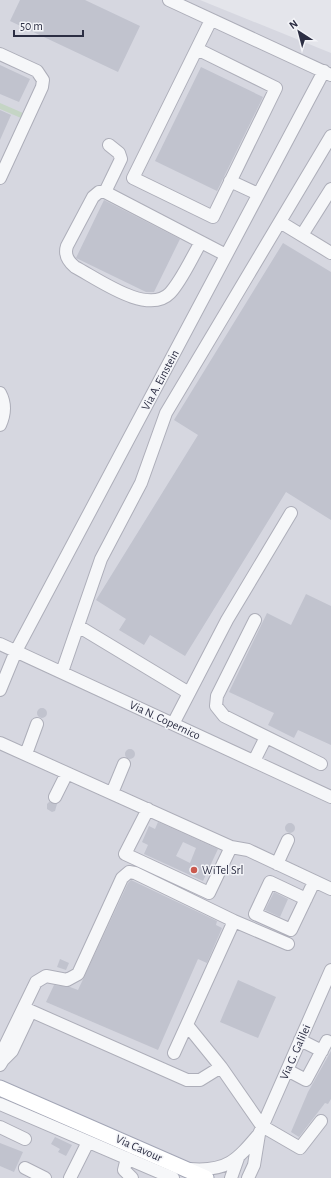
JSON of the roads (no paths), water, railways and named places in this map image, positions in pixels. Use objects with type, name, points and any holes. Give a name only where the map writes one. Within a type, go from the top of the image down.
[{"type":"main road","name":"Via Cavour","points":[[0,1088],[72,1118],[190,1174],[206,1178]]},
{"type":"street","points":[[169,0],[327,73]]},
{"type":"street","points":[[197,49],[276,88],[213,217],[133,178],[211,20]]},
{"type":"street","points":[[0,54],[37,71],[43,80],[42,87],[0,178]]},
{"type":"street","name":"Via A. Einstein","points":[[0,690],[16,651],[258,194],[327,73]]},
{"type":"street","points":[[62,672],[101,559],[141,483],[166,413],[331,136]]},
{"type":"street","points":[[105,192],[121,159],[119,153],[109,145]]},
{"type":"street","points":[[230,180],[258,194]]},
{"type":"street","points":[[302,236],[331,189]]},
{"type":"street","points":[[201,242],[173,289],[168,295],[154,301],[141,300],[131,296],[75,267],[66,257],[67,246],[93,197],[99,192],[105,192],[226,255]]},
{"type":"street","points":[[280,222],[331,254]]},
{"type":"street","points":[[0,393],[4,403],[4,410],[0,425]]},
{"type":"street","points":[[173,724],[227,620],[291,513]]},
{"type":"street","points":[[255,620],[217,696],[216,706],[224,716],[322,764]]},
{"type":"street","points":[[78,626],[189,692]]},
{"type":"street","name":"Via N. Copernico","points":[[0,644],[331,797]]},
{"type":"street","points":[[26,754],[37,724]]},
{"type":"street","points":[[254,761],[266,737]]},
{"type":"street","points":[[0,742],[231,847],[248,850],[331,889]]},
{"type":"street","points":[[112,793],[124,764]]},
{"type":"street","points":[[55,797],[67,773]]},
{"type":"street","points":[[148,809],[125,854],[209,893],[231,847]]},
{"type":"street","points":[[277,864],[288,840]]},
{"type":"street","points":[[2,1063],[2,1051],[27,1010],[35,985],[42,977],[49,976],[67,980],[78,974],[122,878],[129,872],[135,873],[288,944]]},
{"type":"street","points":[[306,899],[314,882]]},
{"type":"street","points":[[174,1053],[234,920]]},
{"type":"street","name":"Via G. Galilei","points":[[254,1165],[261,1130],[300,1040],[326,994],[331,970]]},
{"type":"street","points":[[27,1010],[192,1081],[200,1080],[221,1067]]},
{"type":"street","points":[[187,1025],[221,1067],[261,1130],[300,1148],[321,1121]]},
{"type":"street","points":[[287,1070],[306,1080],[325,1046],[300,1040]]},
{"type":"street","name":"Via Cavour","points":[[0,1104],[173,1178]]},
{"type":"street","points":[[66,1132],[72,1118]]},
{"type":"street","points":[[0,1127],[25,1139]]},
{"type":"street","name":"Via G. Galilei","points":[[238,1158],[261,1130]]},
{"type":"street","points":[[70,1178],[88,1142]]},
{"type":"street","name":"Via Cavour","points":[[127,1158],[124,1170],[132,1178]]},
{"type":"street","points":[[190,1174],[228,1164],[238,1158]]},
{"type":"street","points":[[231,1178],[238,1158]]},
{"type":"street","points":[[248,1178],[254,1165]]},
{"type":"street","points":[[254,1165],[258,1178]]},
{"type":"street","points":[[25,1168],[45,1178]]},
{"type":"place","name":"WiTel Srl","points":[[194,870]]}]
